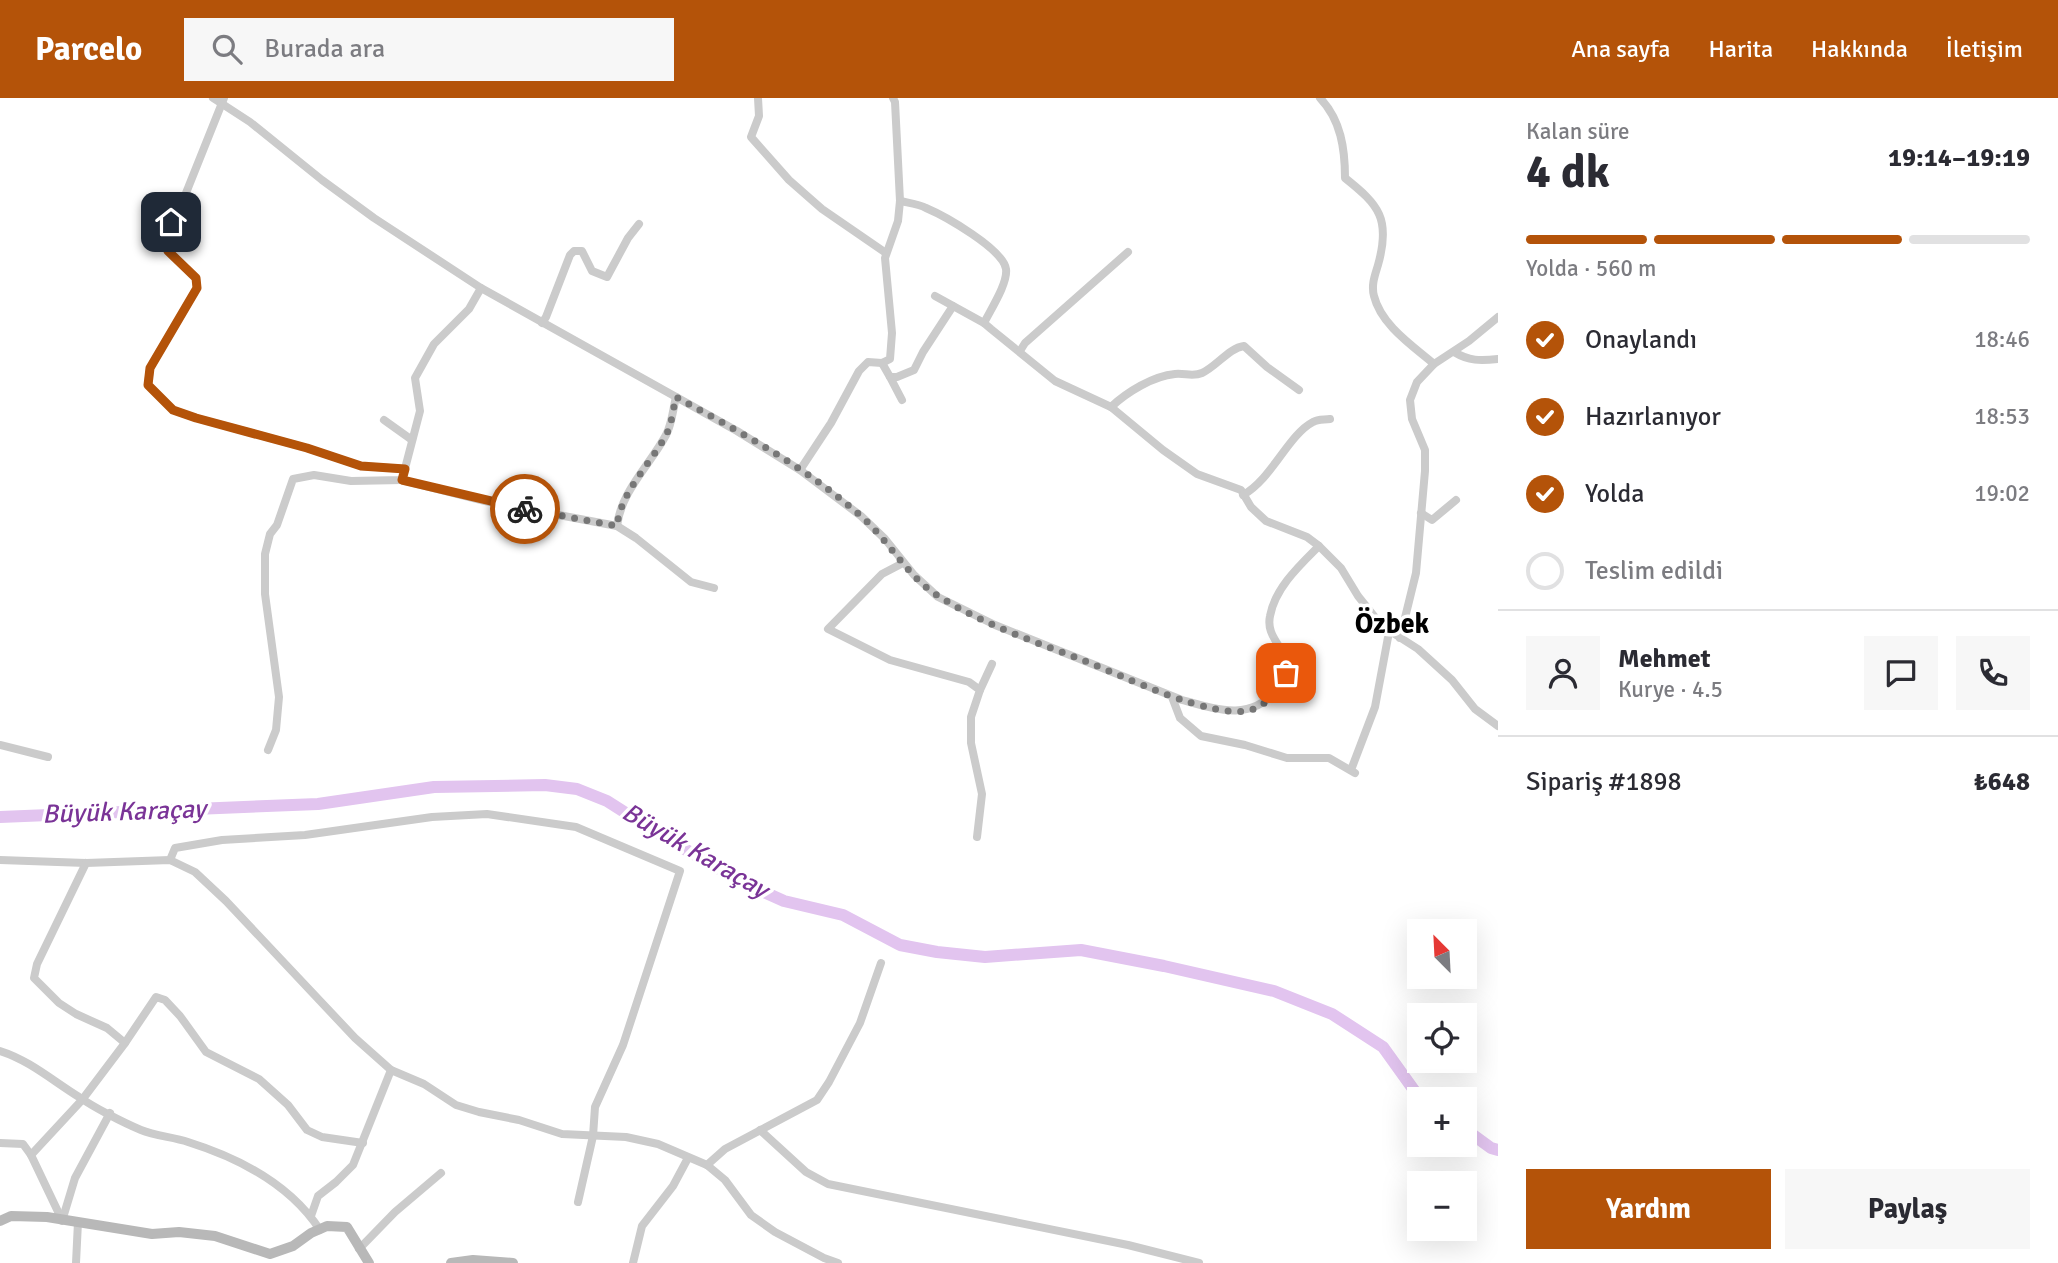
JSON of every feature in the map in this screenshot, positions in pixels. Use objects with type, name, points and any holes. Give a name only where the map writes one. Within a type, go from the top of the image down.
[{"type":"street","points":[[212,98],[223,101],[374,218],[481,288],[737,431],[800,470],[861,516],[938,597],[995,625],[1172,697],[1228,710],[1249,711],[1263,705],[1280,685],[1286,673],[1283,653],[1270,631],[1270,615],[1280,591],[1297,568],[1319,546]]},
{"type":"street","points":[[758,98],[759,116],[751,137],[789,180],[822,209],[886,253]]},
{"type":"street","points":[[1320,98],[1338,127],[1344,149],[1345,178],[1377,208],[1380,218],[1384,237],[1373,283],[1374,298],[1399,334],[1434,364]]},
{"type":"street","points":[[800,470],[831,423],[859,371],[868,362],[882,363],[890,359],[892,333],[886,253],[898,221],[900,201],[896,99]]},
{"type":"street","points":[[223,101],[180,208],[162,236],[168,251],[196,278],[197,288],[150,368],[148,385],[173,410],[196,418],[307,448],[361,466],[405,469]]},
{"type":"street","points":[[900,201],[924,206],[950,220],[994,250],[1006,266],[1006,279],[984,323]]},
{"type":"street","points":[[542,323],[570,254],[582,251],[592,271],[607,277],[628,238],[639,224]]},
{"type":"street","points":[[1020,351],[1025,343],[1128,252]]},
{"type":"street","points":[[402,480],[420,411],[415,378],[435,344],[469,309],[481,288]]},
{"type":"street","points":[[935,296],[984,323],[1055,380],[1111,407],[1197,474],[1241,490],[1266,521],[1307,537],[1319,546],[1341,568],[1381,626],[1418,649],[1452,680],[1475,709],[1498,726]]},
{"type":"street","points":[[890,377],[914,370],[953,306]]},
{"type":"street","points":[[1401,638],[1416,573],[1425,450],[1412,419],[1410,400],[1417,382],[1434,364],[1454,352],[1498,317]]},
{"type":"street","points":[[1111,407],[1122,397],[1154,380],[1175,374],[1200,374],[1244,346],[1299,390]]},
{"type":"street","points":[[1454,352],[1465,359],[1498,359]]},
{"type":"street","points":[[882,363],[902,400]]},
{"type":"street","points":[[617,526],[627,495],[668,433],[676,397]]},
{"type":"street","points":[[1243,495],[1256,488],[1305,427],[1316,420],[1330,419]]},
{"type":"street","points":[[384,420],[412,440]]},
{"type":"street","points":[[268,750],[276,730],[279,698],[265,594],[265,554],[270,534],[277,525],[293,479],[314,475],[351,481],[402,480],[485,501],[617,526],[691,582],[714,588]]},
{"type":"street","points":[[1421,513],[1433,520],[1455,500]]},
{"type":"street","points":[[903,563],[877,579],[828,629],[890,660],[969,682],[980,690]]},
{"type":"street","points":[[1172,697],[1180,718],[1201,736],[1245,745],[1287,758],[1329,758],[1353,772],[1375,707],[1389,632]]},
{"type":"street","points":[[977,837],[982,794],[971,743],[971,717],[992,664]]},
{"type":"street","points":[[0,746],[48,757]]},
{"type":"street","points":[[170,860],[176,848],[222,840],[305,835],[432,817],[487,814],[576,827],[680,872],[623,1045],[595,1107],[593,1136],[578,1202]]},
{"type":"street","points":[[0,860],[86,863],[170,860],[195,872],[355,1038],[391,1070],[424,1084],[456,1105],[479,1112],[519,1120],[562,1134],[626,1137],[658,1144],[707,1164],[725,1181],[751,1215],[775,1232],[838,1263]]},
{"type":"street","points":[[86,863],[37,964],[34,978],[59,1003],[75,1014],[107,1028],[125,1044]]},
{"type":"street","points":[[707,1164],[725,1149],[817,1100],[830,1082],[860,1023],[881,963]]},
{"type":"street","points":[[31,1155],[82,1100],[125,1044],[156,996],[165,1000],[180,1016],[206,1052],[258,1079],[288,1105],[307,1130],[322,1138],[363,1143]]},
{"type":"street","points":[[0,1051],[16,1056],[82,1100],[142,1130],[186,1141],[244,1164],[281,1187],[311,1216],[320,1230]]},
{"type":"street","points":[[311,1216],[318,1196],[353,1165],[391,1070]]},
{"type":"street","points":[[62,1221],[75,1178],[110,1113]]},
{"type":"street","points":[[760,1130],[806,1172],[828,1184],[1128,1245],[1199,1263]]},
{"type":"street","points":[[0,1143],[23,1144],[31,1155],[62,1221]]},
{"type":"street","points":[[633,1263],[642,1226],[673,1186],[688,1158]]},
{"type":"street","points":[[359,1249],[395,1212],[441,1173]]},
{"type":"street","points":[[0,1221],[11,1216],[47,1217],[152,1234],[179,1232],[215,1236],[278,1258],[327,1226],[347,1227],[369,1263]]},
{"type":"street","points":[[76,1263],[78,1222]]},
{"type":"street","points":[[451,1263],[513,1263]]},
{"type":"waterway","name":"Büyük Karaçay","points":[[0,817],[318,804],[434,787],[545,785],[577,789],[607,801],[744,883],[784,901],[843,915],[900,945],[985,957],[1081,950],[1274,991],[1332,1014],[1383,1047],[1412,1087]]},
{"type":"waterway","name":"Büyük Karaçay","points":[[1477,1138],[1498,1150]]},
{"type":"way so far","points":[[525,509],[617,526],[627,495],[668,433],[676,397],[800,470],[861,516],[885,539],[914,575],[938,597],[995,625],[1172,697],[1228,710],[1249,711],[1263,705],[1280,685],[1286,673]]},
{"type":"district","name":"Özbek","points":[[1392,624]]},
{"type":"route","points":[[171,222],[162,236],[168,251],[196,278],[197,288],[164,340],[150,368],[148,385],[158,398],[173,410],[361,466],[405,469],[402,480],[525,509]]}]
